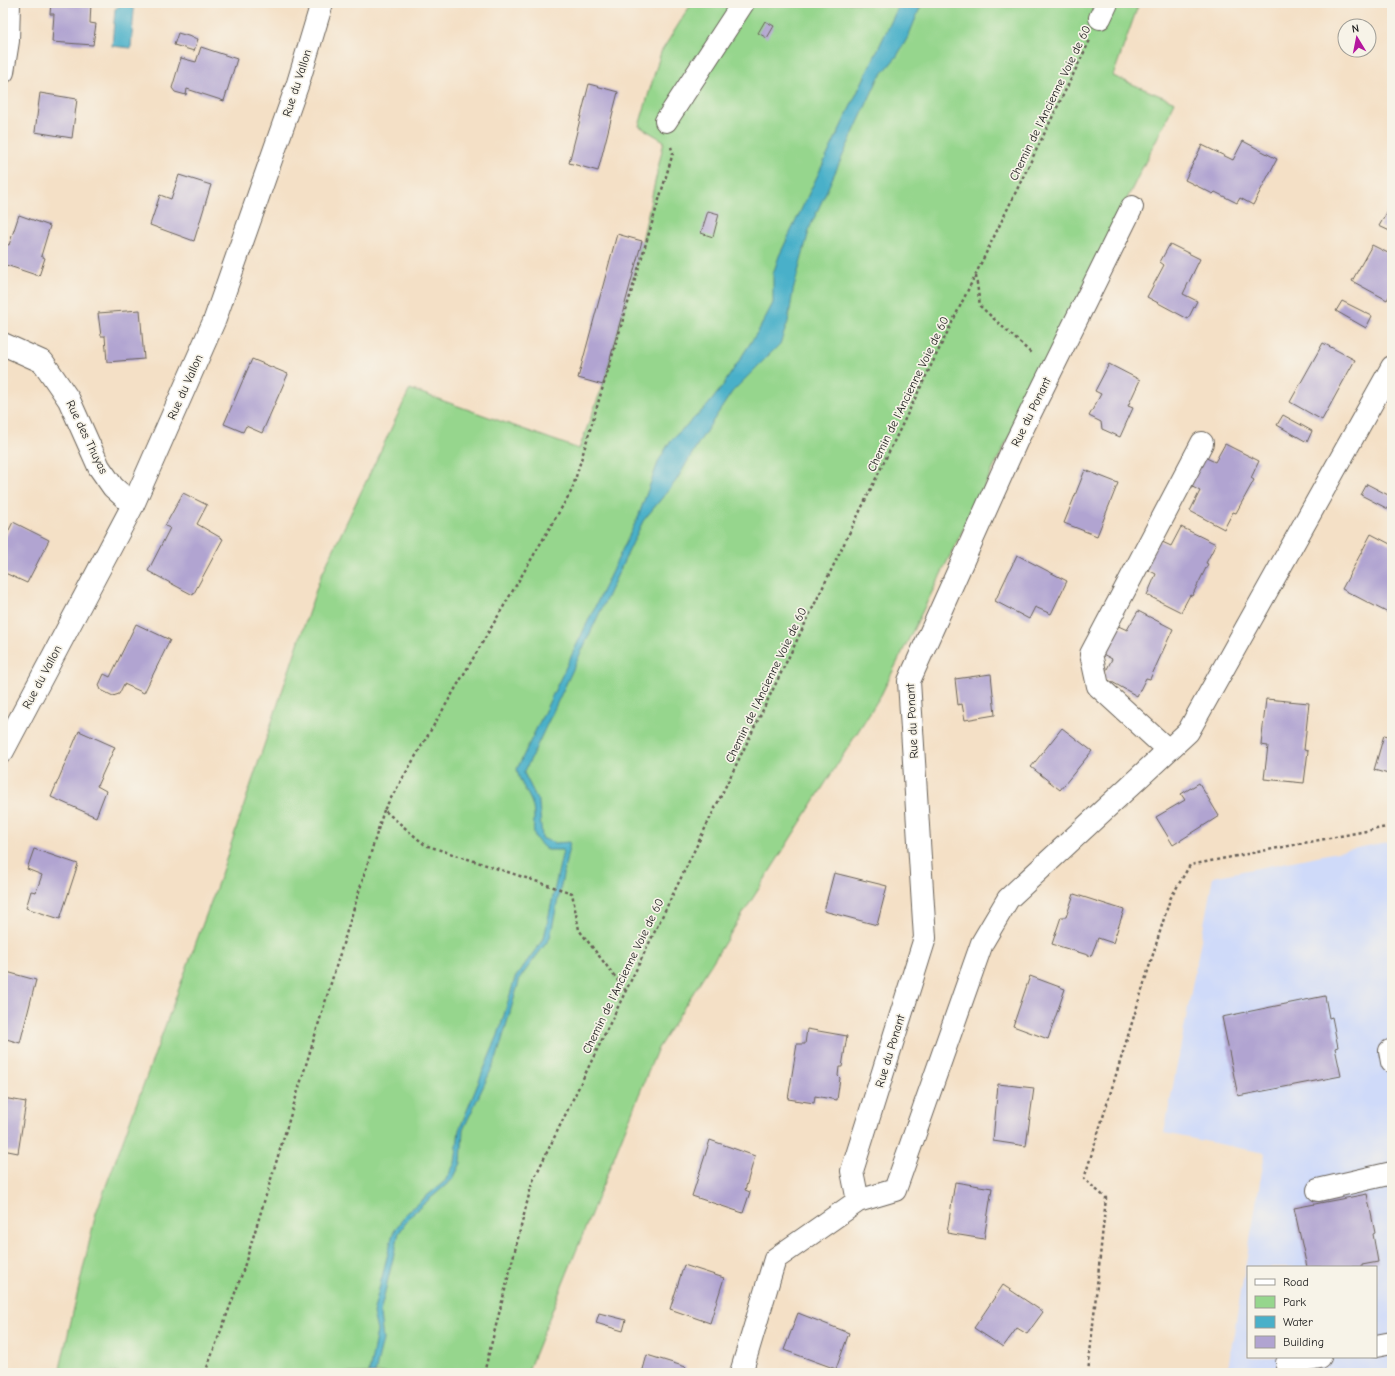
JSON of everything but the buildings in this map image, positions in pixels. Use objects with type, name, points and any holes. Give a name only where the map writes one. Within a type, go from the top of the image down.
[{"type":"street","points":[[3,72],[8,41],[9,3]]},
{"type":"street","name":"Rue du Vallon","points":[[3,751],[133,505],[215,319],[298,83],[322,3]]},
{"type":"street","points":[[666,121],[743,3]]},
{"type":"street","name":"Rue du Ponant","points":[[858,1201],[852,1171],[925,938],[909,681],[1016,442],[1132,207]]},
{"type":"street","name":"Rue des Thuyas","points":[[3,344],[43,362],[69,400],[98,467],[113,487],[133,505]]},
{"type":"street","points":[[741,1373],[775,1260],[858,1201],[895,1190],[982,942],[1008,899],[1188,732],[1327,480],[1392,367]]},
{"type":"street","points":[[1168,750],[1098,686],[1091,654],[1202,443]]},
{"type":"street","points":[[1392,1051],[1390,1052],[1392,1062]]},
{"type":"street","points":[[1318,1190],[1392,1173]]},
{"type":"street","points":[[1377,1346],[1392,1343]]},
{"type":"street","points":[[1287,1363],[1314,1358]]},
{"type":"path","name":"Chemin de l'Ancienne Voie de 60","points":[[484,1373],[532,1183],[1080,64],[1103,10]]},
{"type":"path","points":[[205,1373],[241,1277],[384,810],[572,490],[673,153],[666,121]]},
{"type":"path","points":[[976,276],[980,306],[1037,357]]},
{"type":"path","points":[[384,810],[426,845],[572,893],[579,930],[626,991]]},
{"type":"path","points":[[1088,1373],[1106,1198],[1084,1179],[1170,899],[1190,865],[1392,826]]},
{"type":"shaded area","points":[[1392,841],[1392,1373],[1227,1373],[1265,1153],[1164,1133],[1213,877]]},
{"type":"green space","points":[[692,3],[1139,3],[1113,76],[1175,102],[881,695],[657,1050],[527,1373],[59,1373],[96,1213],[219,880],[320,578],[410,389],[579,449],[603,385],[642,241],[664,141],[639,126],[661,52]]},
{"type":"water","points":[[900,3],[922,3],[908,37],[897,56],[878,79],[810,227],[793,291],[788,322],[780,344],[732,392],[699,442],[676,481],[643,521],[524,773],[539,803],[542,838],[554,843],[570,842],[550,938],[520,978],[497,1057],[463,1130],[461,1163],[453,1179],[411,1215],[399,1233],[380,1313],[383,1340],[375,1373],[369,1373],[377,1331],[373,1313],[393,1233],[406,1213],[445,1181],[455,1163],[459,1130],[498,1035],[515,978],[544,938],[563,850],[547,850],[534,835],[533,807],[517,769],[638,517],[659,460],[671,440],[708,405],[722,387],[760,328],[773,303],[773,274],[779,256]]},
{"type":"water","points":[[122,4],[130,5],[134,10],[131,48],[112,46],[115,9]]}]
